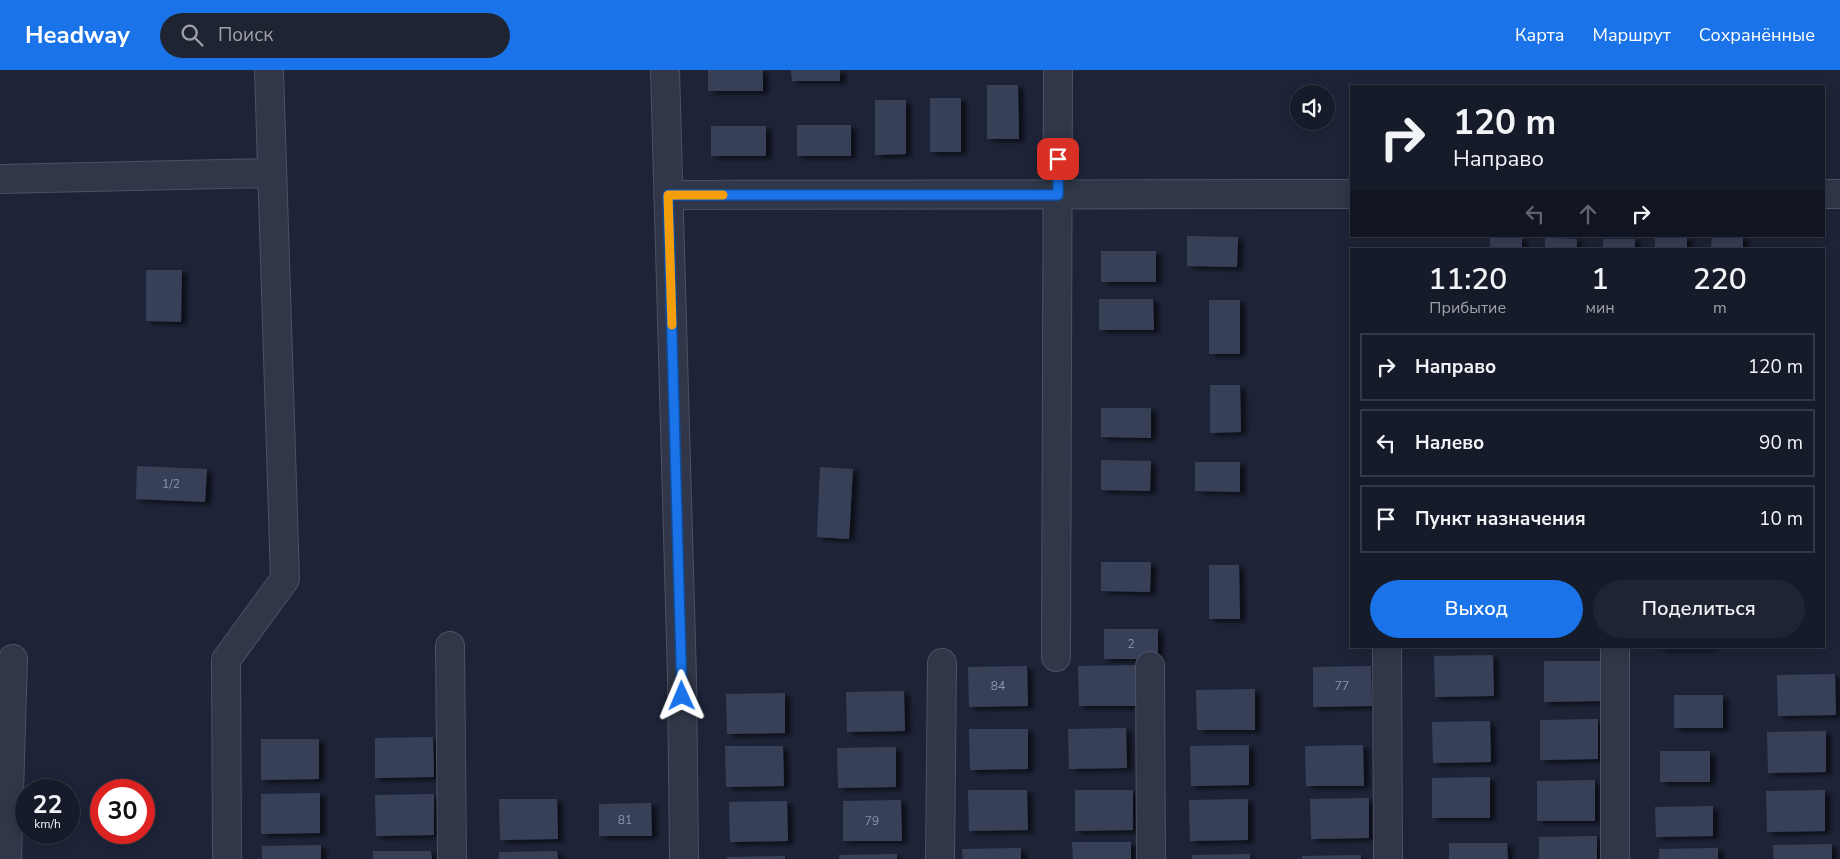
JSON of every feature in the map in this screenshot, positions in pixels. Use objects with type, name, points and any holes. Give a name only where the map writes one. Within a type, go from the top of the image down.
[{"type":"street","points":[[227,859],[226,660],[285,578],[269,70]]},
{"type":"street","points":[[665,70],[682,678],[684,859]]},
{"type":"street","points":[[1056,657],[1058,70]]},
{"type":"street","points":[[0,179],[272,173]]},
{"type":"street","points":[[668,195],[1350,194]]},
{"type":"street","points":[[1825,194],[1840,194]]},
{"type":"street","points":[[450,646],[452,859]]},
{"type":"street","points":[[1386,648],[1388,859]]},
{"type":"street","points":[[1615,859],[1616,648]]},
{"type":"street","points":[[7,859],[13,659]]},
{"type":"street","points":[[940,859],[942,663]]},
{"type":"street","points":[[1150,666],[1152,859]]},
{"type":"building","points":[[708,70],[763,70],[763,91],[708,91]]},
{"type":"building","points":[[791,70],[840,70],[840,81],[792,81]]},
{"type":"building","points":[[987,85],[1018,85],[1019,139],[987,139]]},
{"type":"building","points":[[930,98],[961,98],[961,152],[930,152]]},
{"type":"building","points":[[875,100],[906,100],[906,154],[875,155]]},
{"type":"building","points":[[797,125],[851,125],[851,156],[797,156]]},
{"type":"building","points":[[711,126],[766,126],[766,156],[711,156]]},
{"type":"building","points":[[1187,236],[1238,237],[1237,267],[1187,266]]},
{"type":"building","points":[[1655,237],[1687,237],[1687,248],[1655,248]]},
{"type":"building","points":[[1712,237],[1743,237],[1743,248],[1711,248]]},
{"type":"building","points":[[1490,238],[1522,238],[1522,248],[1490,248]]},
{"type":"building","points":[[1545,238],[1577,239],[1577,248],[1545,248]]},
{"type":"building","points":[[1603,239],[1635,239],[1635,248],[1603,248]]},
{"type":"building","points":[[1101,251],[1156,251],[1156,282],[1101,282]]},
{"type":"building","points":[[146,270],[182,270],[181,322],[146,321]]},
{"type":"building","points":[[1099,299],[1153,299],[1154,330],[1099,330]]},
{"type":"building","points":[[1209,300],[1240,300],[1240,354],[1209,354]]},
{"type":"building","points":[[1210,385],[1240,385],[1241,432],[1210,433]]},
{"type":"building","points":[[1101,408],[1151,408],[1151,438],[1101,437]]},
{"type":"building","points":[[1101,460],[1151,461],[1150,491],[1101,490]]},
{"type":"building","points":[[1195,462],[1240,462],[1240,492],[1195,491]]},
{"type":"building","points":[[137,466],[207,469],[205,502],[136,499]]},
{"type":"building","points":[[820,467],[853,469],[849,539],[817,537]]},
{"type":"building","points":[[1101,562],[1151,562],[1150,592],[1101,591]]},
{"type":"building","points":[[1209,565],[1239,565],[1240,619],[1209,619]]},
{"type":"building","points":[[1104,629],[1158,629],[1158,659],[1104,659]]},
{"type":"building","points":[[1659,648],[1711,648],[1711,649]]},
{"type":"building","points":[[1493,655],[1494,696],[1435,697],[1434,656]]},
{"type":"building","points":[[1544,661],[1602,661],[1603,701],[1544,702]]},
{"type":"building","points":[[1137,665],[1137,706],[1079,706],[1078,666]]},
{"type":"building","points":[[1027,666],[1028,706],[969,707],[968,667]]},
{"type":"building","points":[[1371,666],[1372,706],[1313,707],[1313,667]]},
{"type":"building","points":[[1835,674],[1836,715],[1778,716],[1777,675]]},
{"type":"building","points":[[1255,689],[1255,730],[1197,730],[1196,690]]},
{"type":"building","points":[[904,691],[905,731],[847,732],[846,692]]},
{"type":"building","points":[[785,693],[785,733],[727,734],[726,694]]},
{"type":"building","points":[[1674,695],[1723,695],[1723,728],[1674,728]]},
{"type":"building","points":[[1598,719],[1598,759],[1540,760],[1540,720]]},
{"type":"building","points":[[1490,721],[1491,762],[1433,763],[1432,722]]},
{"type":"building","points":[[1126,728],[1127,768],[1069,769],[1068,729]]},
{"type":"building","points":[[969,729],[1028,729],[1028,769],[970,770]]},
{"type":"building","points":[[1826,731],[1826,772],[1768,773],[1767,732]]},
{"type":"building","points":[[433,737],[434,777],[375,778],[375,738]]},
{"type":"building","points":[[261,739],[319,739],[319,779],[261,780]]},
{"type":"building","points":[[1249,745],[1249,785],[1191,786],[1190,746]]},
{"type":"building","points":[[1363,745],[1364,786],[1306,786],[1305,746]]},
{"type":"building","points":[[725,746],[783,746],[784,786],[726,787]]},
{"type":"building","points":[[896,747],[896,787],[838,788],[837,748]]},
{"type":"building","points":[[1660,751],[1710,751],[1710,782],[1660,782]]},
{"type":"building","points":[[1490,777],[1490,818],[1432,818],[1432,778]]},
{"type":"building","points":[[1595,780],[1595,821],[1537,821],[1537,781]]},
{"type":"building","points":[[968,790],[1027,790],[1028,830],[969,831]]},
{"type":"building","points":[[1075,790],[1133,790],[1133,830],[1075,831]]},
{"type":"building","points":[[1825,790],[1825,831],[1767,832],[1766,791]]},
{"type":"building","points":[[320,793],[320,833],[261,834],[261,794]]},
{"type":"building","points":[[434,794],[434,835],[376,836],[375,795]]},
{"type":"building","points":[[1369,798],[1369,838],[1311,839],[1310,799]]},
{"type":"building","points":[[499,799],[557,799],[558,839],[500,840]]},
{"type":"building","points":[[1248,799],[1248,840],[1190,841],[1189,800]]},
{"type":"building","points":[[901,800],[902,841],[843,841],[843,801]]},
{"type":"building","points":[[787,801],[788,841],[730,842],[729,802]]},
{"type":"building","points":[[651,803],[652,836],[599,836],[599,804]]},
{"type":"building","points":[[1713,806],[1713,836],[1656,837],[1655,807]]},
{"type":"building","points":[[1597,836],[1597,859],[1539,859],[1539,837]]},
{"type":"building","points":[[1072,842],[1131,842],[1131,859],[1073,859]]},
{"type":"building","points":[[1449,843],[1507,843],[1508,859],[1449,859]]},
{"type":"building","points":[[1832,844],[1832,859],[1774,859],[1773,845]]},
{"type":"building","points":[[321,845],[321,859],[262,859],[262,846]]},
{"type":"building","points":[[1021,848],[1021,859],[963,859],[962,849]]},
{"type":"building","points":[[1718,848],[1718,859],[1659,859],[1659,849]]},
{"type":"building","points":[[373,851],[431,851],[432,859],[373,859]]},
{"type":"building","points":[[557,851],[558,859],[499,859],[499,852]]},
{"type":"building","points":[[897,854],[897,859],[839,859],[839,855]]},
{"type":"building","points":[[1250,854],[1250,859],[1192,859],[1192,855]]},
{"type":"building","points":[[1361,855],[1361,859],[1302,859],[1302,856]]},
{"type":"building","points":[[785,856],[785,859],[727,859],[727,857]]},
{"type":"slow traffic","points":[[672,325],[668,195],[723,195]]},
{"type":"route","points":[[682,696],[668,195],[1058,195],[1058,159]]}]
